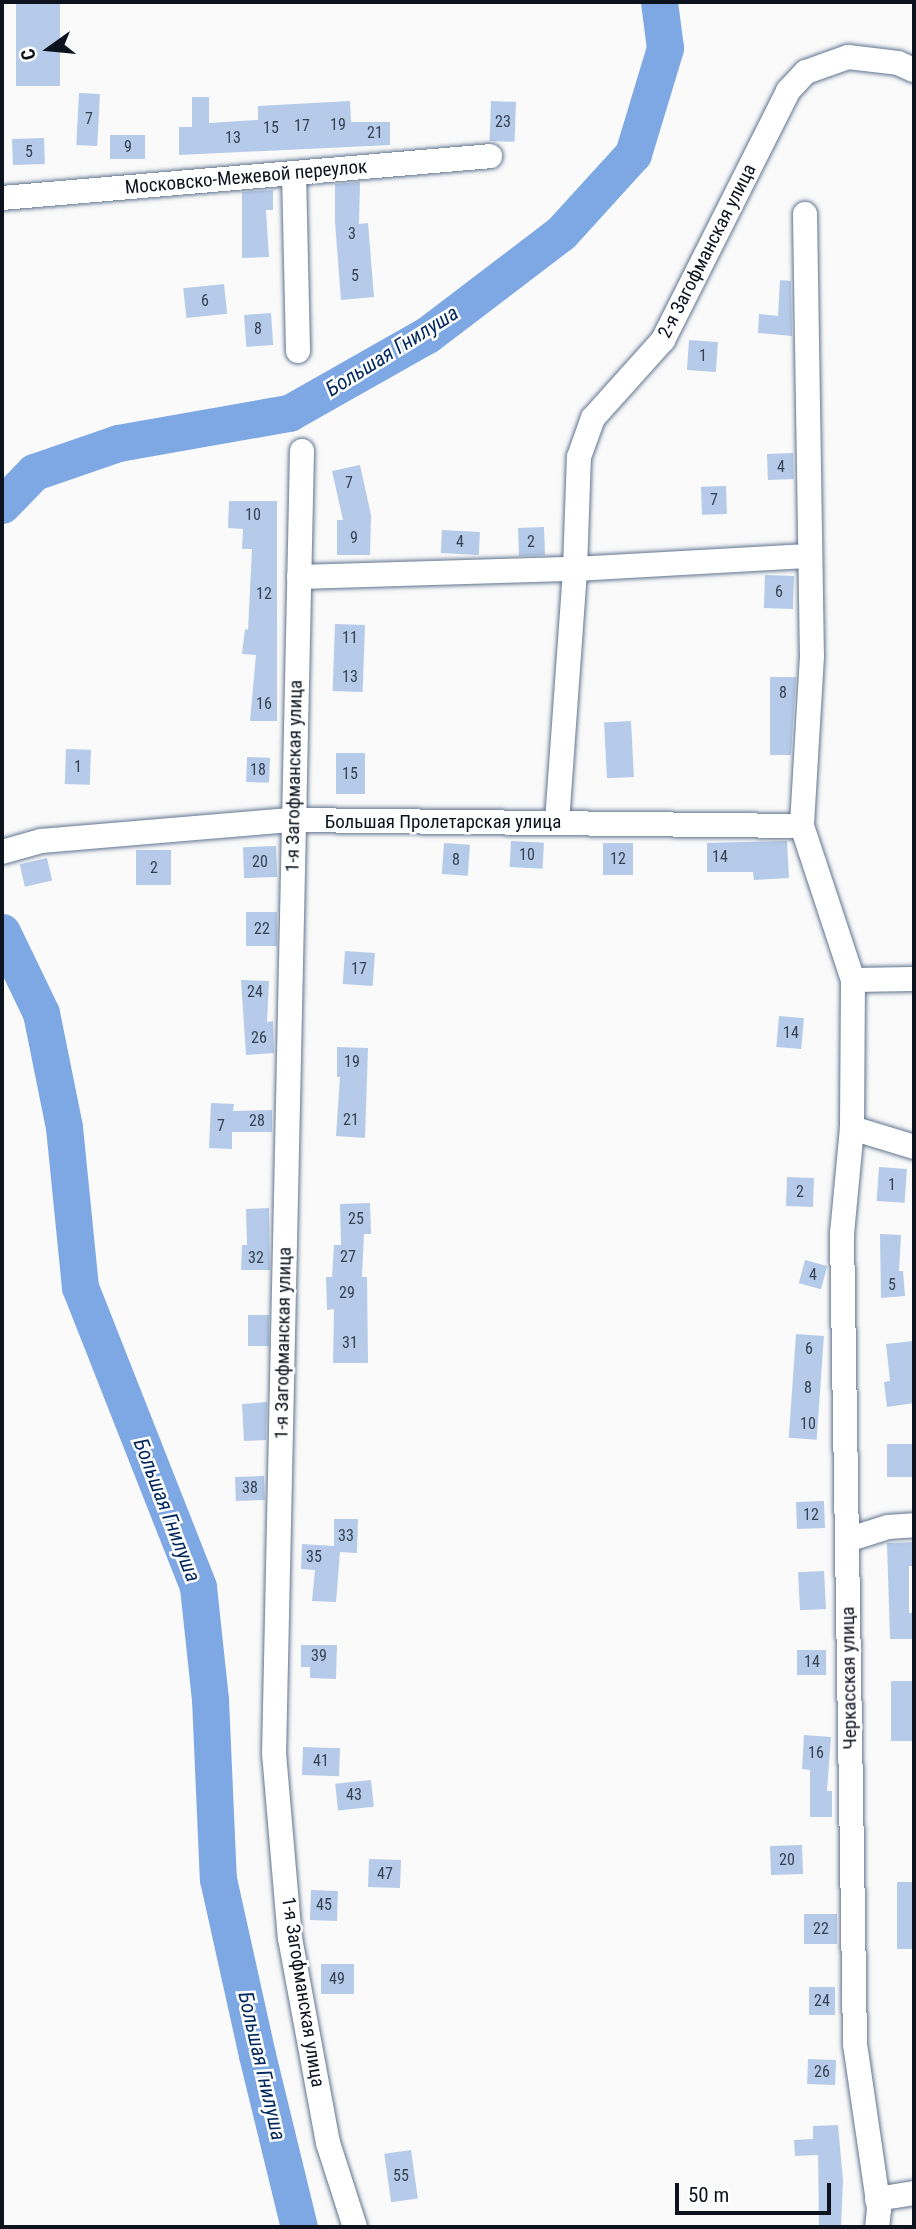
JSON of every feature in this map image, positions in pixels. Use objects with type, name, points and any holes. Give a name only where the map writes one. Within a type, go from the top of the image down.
[{"type":"street","name":"2-я Загофманская улица","points":[[557,822],[576,569],[579,457],[593,418],[663,340],[789,91],[806,72],[848,57],[898,63],[914,70]]},
{"type":"street","name":"Московско-Межевой переулок","points":[[2,198],[490,156]]},
{"type":"street","points":[[294,173],[298,351]]},
{"type":"street","points":[[805,214],[812,656],[802,826],[853,980],[852,1128],[914,1147]]},
{"type":"street","name":"1-я Загофманская улица","points":[[302,451],[274,1753],[290,1938],[328,2143],[355,2227]]},
{"type":"street","points":[[299,577],[576,569],[810,556]]},
{"type":"street","name":"Большая Пролетарская улица","points":[[2,852],[41,841],[293,820],[802,826]]},
{"type":"street","points":[[853,980],[914,979]]},
{"type":"street","name":"Черкасская улица","points":[[852,1128],[842,1233],[855,2044],[877,2199],[877,2227]]},
{"type":"street","points":[[847,1540],[888,1527],[914,1525]]},
{"type":"street","points":[[877,2199],[914,2193]]},
{"type":"building","points":[[16,2],[60,2],[60,86],[16,86]]},
{"type":"building","points":[[79,93],[100,94],[97,146],[76,145]]},
{"type":"building","points":[[192,97],[209,97],[209,123],[258,120],[258,106],[350,101],[351,122],[390,122],[390,145],[179,155],[179,127],[192,127]]},
{"type":"building","points":[[491,101],[516,102],[515,142],[490,141]]},
{"type":"building","points":[[110,135],[145,135],[145,159],[110,159]]},
{"type":"building","points":[[44,138],[45,164],[13,165],[12,139]]},
{"type":"building","points":[[360,182],[359,224],[368,223],[374,297],[341,300],[335,184]]},
{"type":"building","points":[[273,190],[273,210],[266,210],[269,257],[242,258],[242,192]]},
{"type":"building","points":[[780,280],[791,281],[792,336],[758,333],[759,314],[778,316]]},
{"type":"building","points":[[224,284],[227,314],[186,318],[183,288]]},
{"type":"building","points":[[271,313],[273,345],[246,347],[244,315]]},
{"type":"building","points":[[689,340],[718,342],[716,372],[687,370]]},
{"type":"building","points":[[793,453],[794,479],[768,480],[767,454]]},
{"type":"building","points":[[360,465],[371,515],[370,555],[337,555],[337,520],[343,520],[332,471]]},
{"type":"building","points":[[726,486],[727,514],[702,515],[701,487]]},
{"type":"building","points":[[229,501],[277,501],[277,721],[250,721],[256,655],[242,654],[245,629],[248,630],[252,549],[242,549],[243,529],[228,528]]},
{"type":"building","points":[[544,527],[545,555],[519,556],[518,528]]},
{"type":"building","points":[[442,530],[480,532],[479,555],[441,553]]},
{"type":"building","points":[[765,575],[794,576],[793,609],[764,608]]},
{"type":"building","points":[[335,624],[365,625],[363,692],[333,691]]},
{"type":"building","points":[[770,677],[796,677],[791,755],[770,755]]},
{"type":"building","points":[[631,721],[634,777],[607,778],[604,722]]},
{"type":"building","points":[[66,749],[91,750],[90,785],[65,784]]},
{"type":"building","points":[[336,753],[365,753],[365,794],[336,794]]},
{"type":"building","points":[[247,757],[270,758],[269,783],[246,782]]},
{"type":"building","points":[[511,841],[544,843],[543,869],[510,867]]},
{"type":"building","points":[[787,841],[789,878],[754,880],[753,872],[707,872],[707,843]]},
{"type":"building","points":[[444,843],[470,845],[468,876],[442,874]]},
{"type":"building","points":[[603,843],[633,843],[633,875],[603,875]]},
{"type":"building","points":[[276,846],[277,877],[244,878],[243,847]]},
{"type":"building","points":[[136,850],[171,850],[171,885],[136,885]]},
{"type":"building","points":[[47,858],[52,880],[25,887],[20,864]]},
{"type":"building","points":[[246,912],[277,912],[277,946],[246,946]]},
{"type":"building","points":[[345,951],[375,953],[373,986],[343,984]]},
{"type":"building","points":[[241,980],[269,981],[267,1022],[273,1021],[274,1053],[246,1055]]},
{"type":"building","points":[[779,1016],[804,1018],[801,1049],[776,1047]]},
{"type":"building","points":[[337,1047],[368,1048],[365,1138],[336,1136],[340,1077],[337,1077]]},
{"type":"building","points":[[211,1103],[234,1104],[233,1111],[272,1110],[272,1132],[232,1132],[232,1149],[209,1148]]},
{"type":"building","points":[[879,1167],[907,1169],[905,1203],[877,1201]]},
{"type":"building","points":[[787,1177],[814,1178],[813,1207],[786,1206]]},
{"type":"building","points":[[370,1203],[371,1234],[364,1234],[362,1277],[367,1277],[368,1363],[333,1363],[334,1309],[327,1310],[326,1277],[332,1277],[334,1245],[341,1245],[340,1204]]},
{"type":"building","points":[[269,1208],[270,1270],[241,1270],[242,1245],[247,1245],[246,1209]]},
{"type":"building","points":[[880,1234],[901,1235],[899,1271],[903,1271],[905,1296],[881,1298]]},
{"type":"building","points":[[805,1260],[827,1266],[821,1289],[799,1283]]},
{"type":"building","points":[[248,1315],[269,1315],[269,1346],[248,1346]]},
{"type":"building","points":[[796,1334],[824,1336],[817,1440],[789,1438]]},
{"type":"building","points":[[913,1341],[914,1403],[887,1407],[884,1382],[890,1381],[886,1344]]},
{"type":"building","points":[[267,1402],[266,1440],[244,1441],[242,1404]]},
{"type":"building","points":[[887,1444],[914,1444],[914,1477],[887,1477]]},
{"type":"building","points":[[264,1476],[265,1500],[236,1501],[235,1477]]},
{"type":"building","points":[[824,1501],[825,1528],[797,1529],[796,1502]]},
{"type":"building","points":[[334,1519],[358,1519],[357,1553],[340,1552],[336,1602],[312,1601],[315,1570],[301,1569],[302,1544],[334,1546]]},
{"type":"building","points":[[914,1542],[914,1566],[909,1566],[909,1613],[914,1613],[914,1639],[890,1639],[887,1543]]},
{"type":"building","points":[[824,1571],[826,1609],[800,1610],[798,1572]]},
{"type":"building","points":[[301,1645],[337,1645],[336,1679],[310,1678],[310,1667],[301,1667]]},
{"type":"building","points":[[797,1650],[826,1650],[826,1675],[797,1675]]},
{"type":"building","points":[[891,1681],[914,1681],[914,1741],[891,1741]]},
{"type":"building","points":[[804,1735],[831,1737],[827,1791],[832,1791],[832,1817],[810,1817],[810,1770],[802,1769]]},
{"type":"building","points":[[303,1747],[340,1748],[339,1776],[302,1775]]},
{"type":"building","points":[[371,1780],[374,1807],[338,1811],[335,1784]]},
{"type":"building","points":[[802,1845],[803,1874],[771,1875],[770,1846]]},
{"type":"building","points":[[369,1859],[401,1860],[400,1888],[368,1887]]},
{"type":"building","points":[[897,1882],[914,1882],[914,1949],[897,1949]]},
{"type":"building","points":[[311,1890],[338,1891],[337,1921],[310,1920]]},
{"type":"building","points":[[804,1914],[837,1914],[837,1944],[804,1944]]},
{"type":"building","points":[[321,1964],[354,1964],[354,1994],[321,1994]]},
{"type":"building","points":[[809,1987],[835,1987],[835,2015],[809,2015]]},
{"type":"building","points":[[808,2059],[836,2060],[835,2085],[807,2084]]},
{"type":"building","points":[[838,2125],[843,2180],[841,2227],[819,2227],[818,2155],[795,2156],[794,2140],[813,2139],[813,2126]]},
{"type":"building","points":[[411,2150],[418,2199],[391,2202],[384,2154]]},
{"type":"waterway","name":"Большая Гнилуша","points":[[2,505],[34,472],[118,443],[289,413],[427,335],[561,233],[633,154],[665,48],[659,2]]},
{"type":"waterway","name":"Большая Гнилуша","points":[[2,932],[41,1013],[64,1127],[80,1287],[198,1587],[210,1699],[218,1879],[299,2227]]}]
